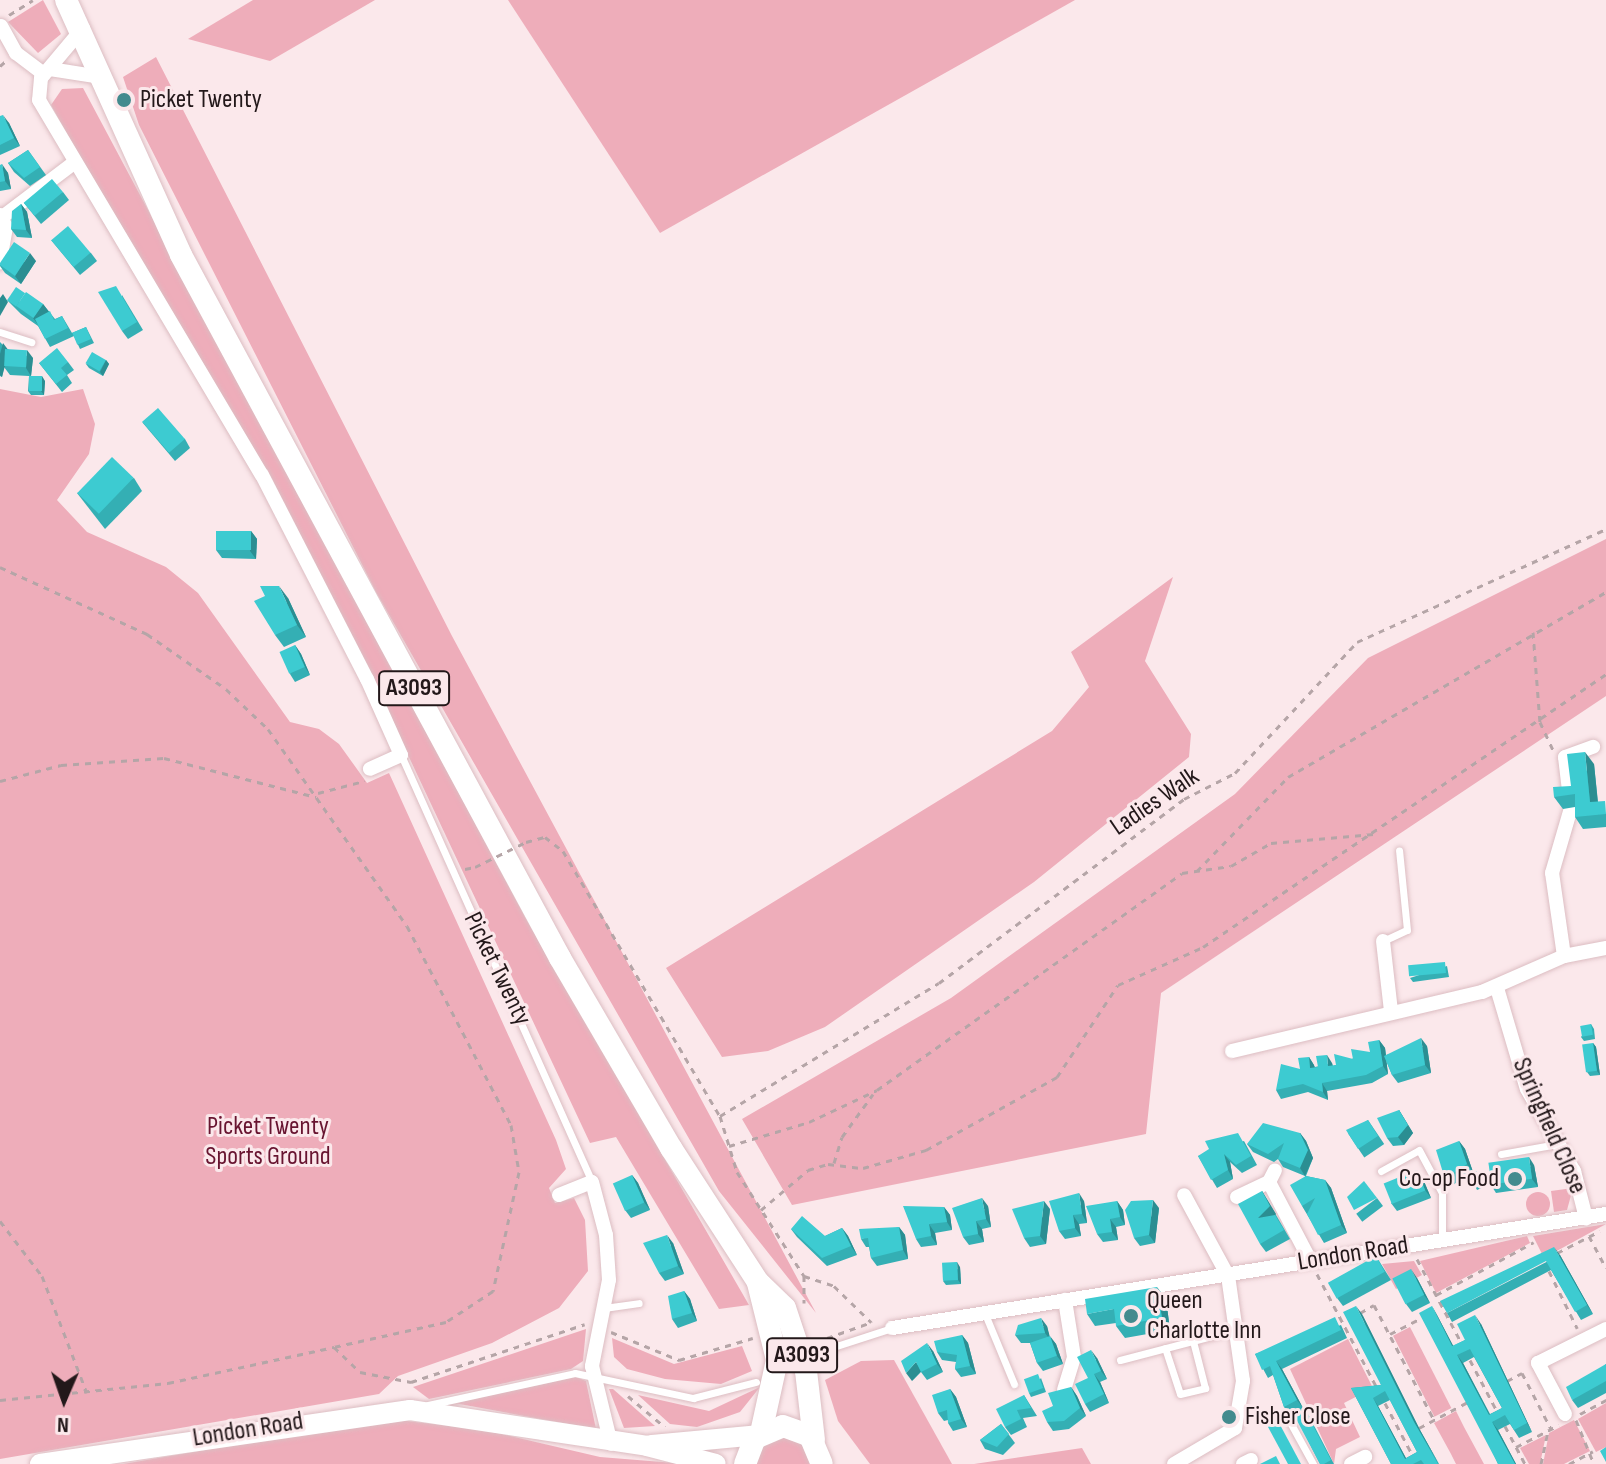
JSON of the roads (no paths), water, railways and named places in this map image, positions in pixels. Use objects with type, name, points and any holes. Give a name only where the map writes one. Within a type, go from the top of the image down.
[{"type":"main road","name":"A3093","points":[[66,0],[83,27],[101,77],[181,255],[560,958],[758,1282],[806,1371],[817,1450]]},
{"type":"main road","name":"A3093","points":[[83,0],[83,27]]},
{"type":"main road","name":"A3093","points":[[760,1434],[776,1385],[781,1324]]},
{"type":"main road","name":"London Road","points":[[40,1464],[104,1459],[410,1410],[611,1444],[647,1446],[760,1434]]},
{"type":"main road","points":[[745,1464],[760,1434],[789,1426],[817,1450],[842,1464]]},
{"type":"main road","name":"London Road","points":[[647,1446],[716,1464]]},
{"type":"street","points":[[0,24],[16,53],[47,72],[101,77]]},
{"type":"street","points":[[47,72],[83,27]]},
{"type":"street","name":"Picket Twenty","points":[[47,72],[39,100],[262,475],[401,755]]},
{"type":"street","points":[[0,262],[2,215],[75,162]]},
{"type":"street","points":[[1564,956],[1552,873],[1570,803],[1565,757],[1593,747]]},
{"type":"street","points":[[372,773],[401,755]]},
{"type":"street","points":[[1383,941],[1391,1011]]},
{"type":"street","points":[[1232,1051],[1497,988],[1564,956],[1606,948]]},
{"type":"street","name":"Springfield Close","points":[[1497,988],[1527,1089],[1574,1171],[1586,1218]]},
{"type":"street","points":[[1237,1197],[1272,1176],[1310,1260]]},
{"type":"street","points":[[559,1195],[592,1182]]},
{"type":"street","name":"Picket Twenty","points":[[592,1182],[609,1251],[604,1308],[592,1374],[611,1444]]},
{"type":"street","points":[[1174,1464],[1190,1460],[1235,1428],[1240,1329],[1228,1276],[1184,1195]]},
{"type":"street","name":"London Road","points":[[892,1328],[1606,1214]]},
{"type":"street","points":[[1064,1390],[1074,1357],[1065,1300]]},
{"type":"street","points":[[1570,1416],[1538,1363],[1606,1329]]},
{"type":"lane","points":[[0,332],[31,342]]},
{"type":"lane","name":"Picket Twenty","points":[[401,755],[592,1182]]},
{"type":"lane","points":[[1383,941],[1407,930],[1399,850]]},
{"type":"lane","points":[[1501,1154],[1557,1144]]},
{"type":"lane","points":[[1381,1171],[1419,1150],[1442,1193],[1442,1239]]},
{"type":"lane","points":[[604,1308],[639,1303]]},
{"type":"lane","points":[[984,1312],[1014,1384]]},
{"type":"lane","name":"London Road","points":[[818,1352],[892,1328]]},
{"type":"lane","points":[[1120,1360],[1240,1329]]},
{"type":"lane","points":[[1165,1348],[1180,1394],[1205,1388],[1193,1341]]},
{"type":"lane","name":"London Road","points":[[410,1410],[551,1376],[592,1374],[693,1398],[756,1382]]},
{"type":"lane","points":[[1291,1424],[1313,1464]]},
{"type":"place","name":"Picket Twenty","points":[[124,100]]},
{"type":"place","name":"Co-op Food","points":[[1515,1179]]},
{"type":"place","name":"Queen Charlotte Inn","points":[[1131,1316]]},
{"type":"place","name":"Fisher Close","points":[[1229,1417]]},
{"type":"park label","name":"Picket Twenty Sports Ground","points":[[268,1142]]}]
